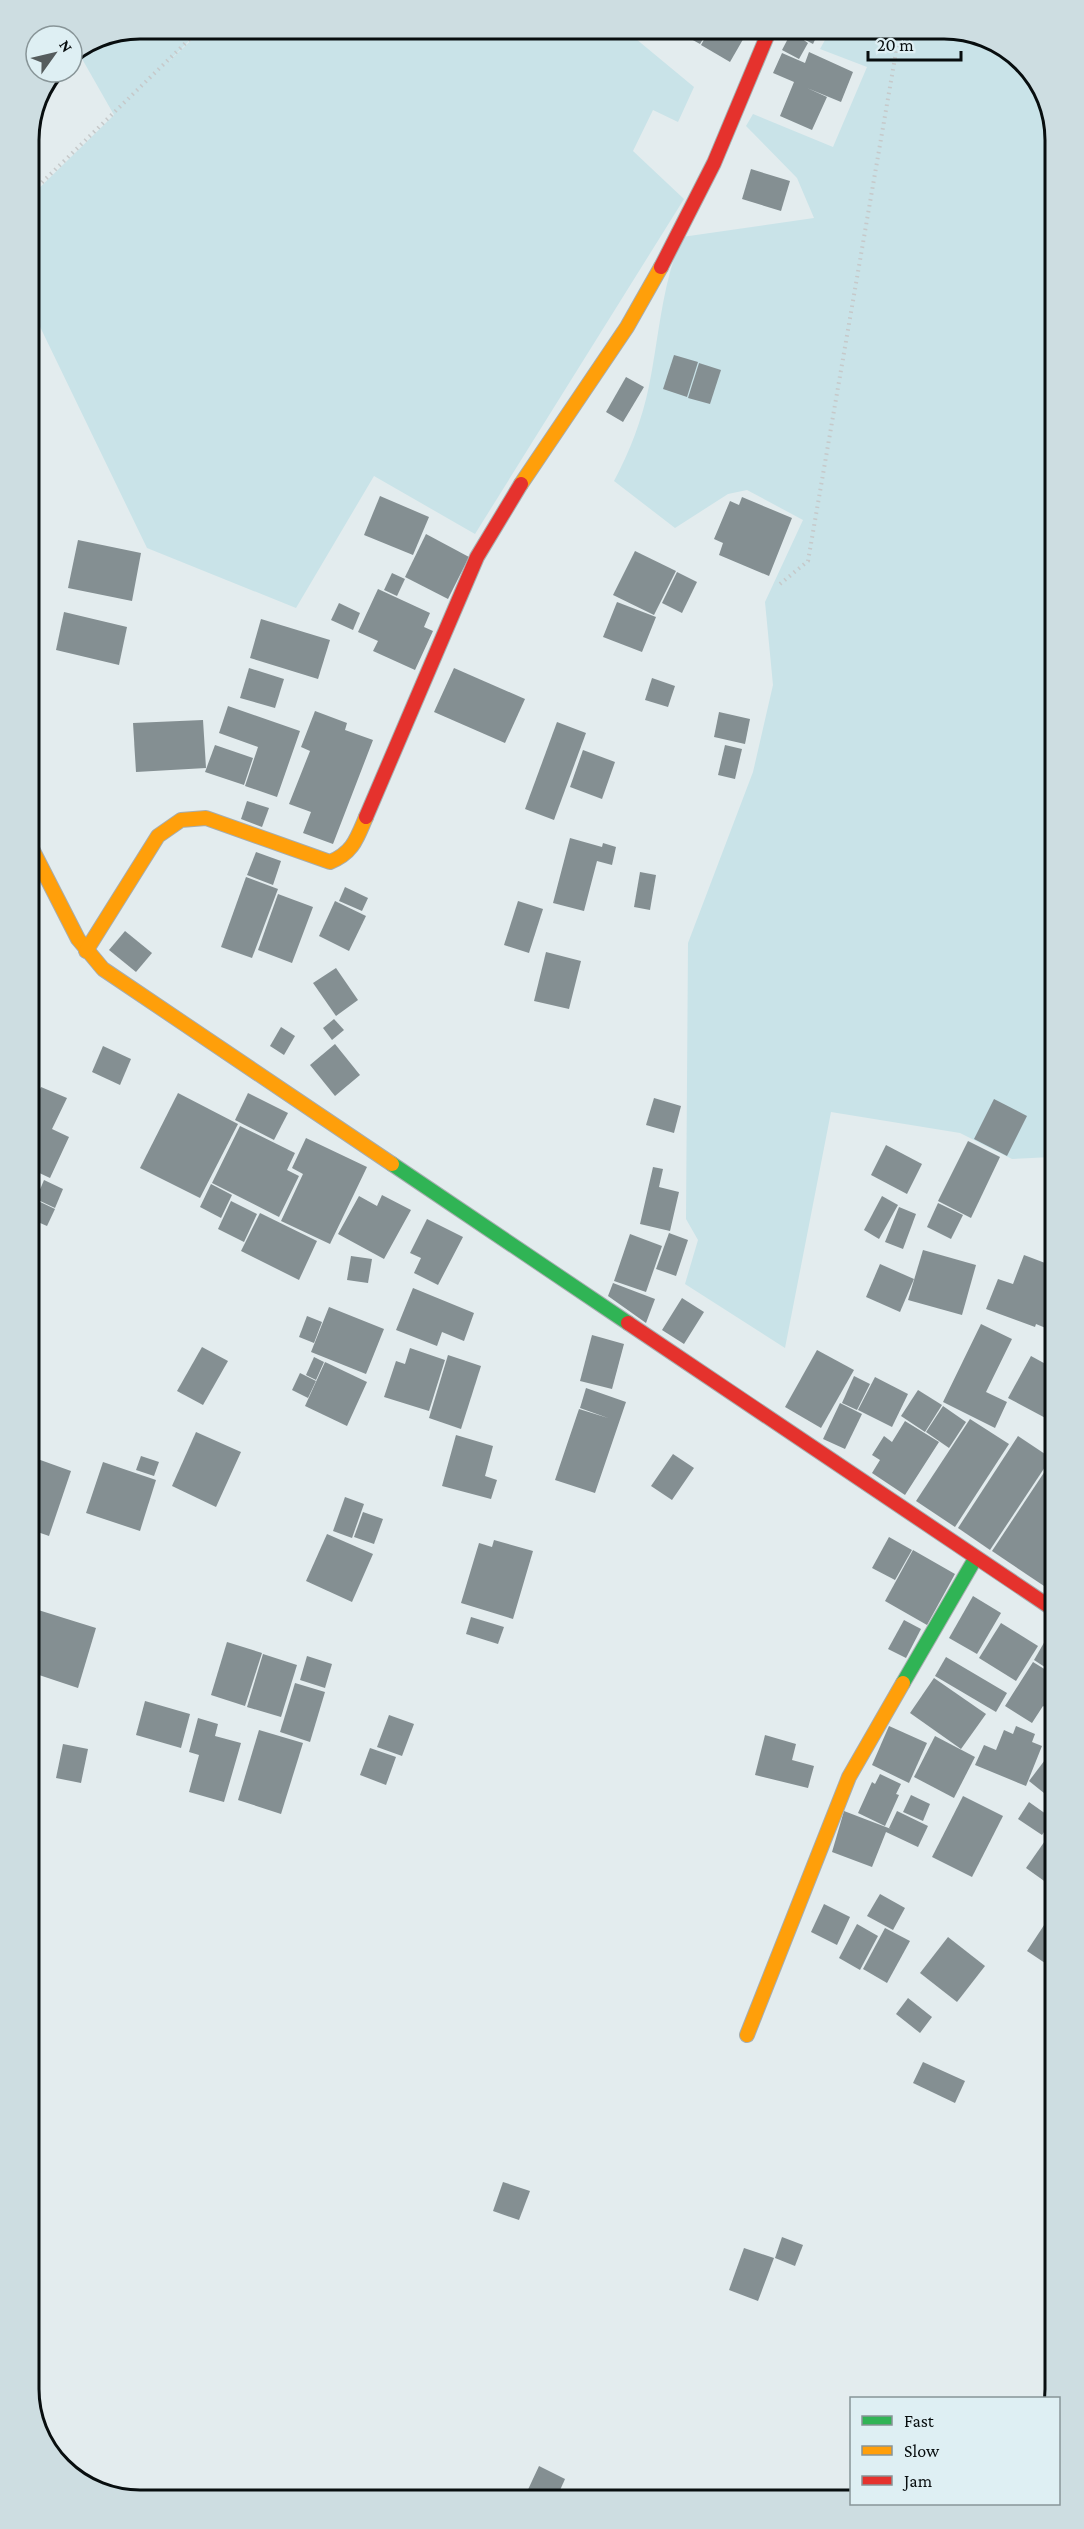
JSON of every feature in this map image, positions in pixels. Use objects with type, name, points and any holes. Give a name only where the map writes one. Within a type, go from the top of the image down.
[{"type":"street","points":[[86,951],[158,836],[181,820],[193,817],[206,818],[330,862],[343,857],[353,848],[490,531],[627,327],[650,288],[714,163],[766,39]]},
{"type":"street","points":[[39,864],[86,951],[103,969],[975,1559],[1045,1604]]},
{"type":"street","points":[[747,2035],[849,1777],[975,1559]]},
{"type":"path","points":[[39,185],[189,39]]},
{"type":"path","points":[[780,584],[808,561],[898,39]]},
{"type":"shaded area","points":[[191,39],[164,66],[192,39],[636,39],[694,87],[678,122],[653,110],[633,151],[684,199],[475,534],[374,476],[296,608],[147,548],[39,325],[39,188],[114,115],[84,62],[84,56],[107,44],[120,41]]},
{"type":"shaded area","points":[[826,39],[872,39],[877,41],[878,39],[951,39],[977,44],[989,49],[1016,68],[1035,95],[1044,126],[1045,1157],[1012,1159],[960,1133],[831,1112],[785,1348],[685,1284],[698,1240],[686,1219],[688,943],[753,772],[773,685],[765,602],[803,520],[747,490],[728,494],[675,528],[614,481],[643,411],[665,291],[682,237],[814,218],[797,178],[746,126],[753,114],[833,147],[867,67],[820,49]]},
{"type":"building","points":[[691,39],[703,39],[700,44]]},
{"type":"building","points":[[704,39],[743,39],[730,62],[701,45]]},
{"type":"building","points":[[788,39],[802,39],[808,43],[799,59],[782,50]]},
{"type":"building","points":[[804,39],[815,39],[813,44]]},
{"type":"building","points":[[809,52],[853,72],[841,102],[807,88],[827,97],[812,130],[780,116],[794,82],[773,73],[782,53],[805,63]]},
{"type":"building","points":[[751,169],[790,181],[781,211],[742,199]]},
{"type":"building","points":[[674,355],[698,362],[687,397],[663,389]]},
{"type":"building","points":[[699,363],[721,370],[710,404],[688,398]]},
{"type":"building","points":[[626,377],[644,387],[623,422],[606,412]]},
{"type":"building","points":[[380,496],[429,517],[413,555],[364,535]]},
{"type":"building","points":[[742,497],[792,518],[769,576],[719,555],[723,543],[714,539],[730,501],[739,505]]},
{"type":"building","points":[[426,534],[469,557],[448,599],[405,577]]},
{"type":"building","points":[[78,540],[141,553],[132,601],[68,588]]},
{"type":"building","points":[[635,551],[676,571],[654,615],[613,595]]},
{"type":"building","points":[[677,572],[697,582],[682,613],[662,603]]},
{"type":"building","points":[[392,573],[405,579],[397,596],[384,590]]},
{"type":"building","points":[[378,589],[430,613],[424,627],[433,631],[415,670],[373,651],[378,641],[358,632]]},
{"type":"building","points":[[617,602],[656,617],[642,652],[603,637]]},
{"type":"building","points":[[339,603],[360,613],[353,630],[331,620]]},
{"type":"building","points":[[64,612],[127,627],[119,665],[56,650]]},
{"type":"building","points":[[261,619],[330,640],[318,679],[250,658]]},
{"type":"building","points":[[249,668],[284,679],[275,708],[240,698]]},
{"type":"building","points":[[454,668],[525,699],[505,743],[434,712]]},
{"type":"building","points":[[652,678],[675,686],[668,707],[645,700]]},
{"type":"building","points":[[228,706],[300,731],[277,797],[245,786],[258,747],[219,733]]},
{"type":"building","points":[[315,711],[347,723],[345,730],[373,740],[333,844],[303,833],[311,812],[289,804],[310,751],[301,747]]},
{"type":"building","points":[[719,712],[750,719],[745,744],[714,737]]},
{"type":"building","points":[[203,720],[206,768],[136,772],[133,723]]},
{"type":"building","points":[[557,722],[586,733],[554,820],[525,809]]},
{"type":"building","points":[[215,745],[253,758],[244,785],[205,772]]},
{"type":"building","points":[[725,745],[742,749],[735,779],[718,775]]},
{"type":"building","points":[[583,750],[615,762],[602,799],[570,787]]},
{"type":"building","points":[[247,801],[269,808],[262,827],[241,819]]},
{"type":"building","points":[[570,838],[602,847],[603,843],[616,847],[612,865],[597,861],[584,911],[553,903]]},
{"type":"building","points":[[256,852],[281,861],[273,885],[247,875]]},
{"type":"building","points":[[640,872],[656,875],[650,910],[634,907]]},
{"type":"building","points":[[246,877],[278,889],[252,958],[221,947]]},
{"type":"building","points":[[345,887],[368,898],[362,911],[339,901]]},
{"type":"building","points":[[278,894],[313,907],[292,963],[258,950]]},
{"type":"building","points":[[335,901],[366,916],[349,951],[319,936]]},
{"type":"building","points":[[518,901],[543,909],[529,953],[504,945]]},
{"type":"building","points":[[125,931],[152,953],[136,972],[109,950]]},
{"type":"building","points":[[546,952],[581,961],[569,1009],[534,1001]]},
{"type":"building","points":[[336,968],[358,1000],[336,1016],[313,983]]},
{"type":"building","points":[[334,1019],[344,1030],[332,1040],[323,1028]]},
{"type":"building","points":[[281,1027],[295,1036],[284,1055],[270,1046]]},
{"type":"building","points":[[335,1044],[360,1075],[335,1096],[310,1065]]},
{"type":"building","points":[[103,1046],[131,1059],[120,1085],[92,1072]]},
{"type":"building","points":[[41,1087],[67,1098],[52,1129],[69,1137],[50,1178],[39,1173],[39,1091]]},
{"type":"building","points":[[178,1093],[238,1124],[200,1198],[140,1168]]},
{"type":"building","points":[[248,1093],[288,1113],[274,1140],[235,1120]]},
{"type":"building","points":[[654,1098],[681,1106],[674,1133],[646,1125]]},
{"type":"building","points":[[994,1099],[1027,1116],[1007,1156],[974,1139]]},
{"type":"building","points":[[240,1126],[295,1153],[287,1170],[299,1176],[279,1217],[212,1183]]},
{"type":"building","points":[[306,1138],[367,1167],[330,1244],[281,1221],[303,1174],[292,1168]]},
{"type":"building","points":[[968,1141],[1000,1157],[971,1218],[938,1201]]},
{"type":"building","points":[[886,1145],[922,1164],[907,1194],[871,1175]]},
{"type":"building","points":[[653,1167],[663,1169],[659,1187],[679,1192],[670,1231],[640,1224]]},
{"type":"building","points":[[44,1180],[63,1189],[55,1208],[39,1200],[39,1192]]},
{"type":"building","points":[[211,1184],[232,1195],[221,1218],[200,1207]]},
{"type":"building","points":[[382,1195],[411,1210],[384,1259],[338,1234],[359,1196],[377,1206]]},
{"type":"building","points":[[882,1196],[898,1205],[879,1239],[864,1230]]},
{"type":"building","points":[[39,1201],[55,1209],[47,1226],[39,1222]]},
{"type":"building","points":[[231,1201],[257,1214],[244,1242],[218,1229]]},
{"type":"building","points":[[938,1203],[963,1215],[951,1239],[927,1227]]},
{"type":"building","points":[[899,1207],[916,1214],[903,1249],[885,1242]]},
{"type":"building","points":[[260,1213],[317,1241],[299,1280],[241,1251]]},
{"type":"building","points":[[427,1219],[463,1237],[438,1285],[414,1273],[421,1258],[410,1253]]},
{"type":"building","points":[[669,1233],[688,1240],[676,1276],[656,1269]]},
{"type":"building","points":[[630,1234],[662,1246],[646,1292],[614,1281]]},
{"type":"building","points":[[923,1250],[976,1265],[962,1315],[908,1300]]},
{"type":"building","points":[[1024,1255],[1045,1263],[1045,1328],[1036,1324],[1035,1327],[986,1309],[998,1279],[1013,1284]]},
{"type":"building","points":[[351,1256],[372,1259],[368,1283],[347,1280]]},
{"type":"building","points":[[880,1264],[914,1279],[900,1312],[866,1297]]},
{"type":"building","points":[[613,1283],[655,1299],[646,1323],[608,1296]]},
{"type":"building","points":[[413,1288],[474,1313],[464,1341],[442,1332],[437,1346],[396,1330]]},
{"type":"building","points":[[682,1298],[704,1312],[684,1344],[662,1330]]},
{"type":"building","points":[[329,1307],[384,1329],[366,1374],[311,1352]]},
{"type":"building","points":[[307,1316],[322,1322],[314,1343],[299,1337]]},
{"type":"building","points":[[981,1324],[1012,1339],[986,1392],[1007,1402],[995,1428],[943,1402]]},
{"type":"building","points":[[592,1335],[624,1344],[612,1389],[580,1381]]},
{"type":"building","points":[[202,1347],[228,1361],[203,1405],[177,1391]]},
{"type":"building","points":[[410,1348],[445,1360],[429,1411],[384,1397],[396,1361],[405,1364]]},
{"type":"building","points":[[817,1350],[854,1370],[821,1428],[785,1407]]},
{"type":"building","points":[[448,1355],[481,1366],[461,1429],[429,1418]]},
{"type":"building","points":[[1031,1356],[1045,1364],[1045,1418],[1008,1398]]},
{"type":"building","points":[[314,1357],[324,1362],[316,1380],[306,1375]]},
{"type":"building","points":[[325,1362],[367,1382],[347,1426],[305,1406]]},
{"type":"building","points":[[300,1373],[316,1381],[308,1398],[292,1390]]},
{"type":"building","points":[[854,1376],[870,1384],[857,1410],[842,1403]]},
{"type":"building","points":[[875,1377],[908,1394],[892,1427],[858,1410]]},
{"type":"building","points":[[586,1388],[626,1402],[595,1493],[555,1480],[579,1409],[608,1418],[580,1408]]},
{"type":"building","points":[[918,1390],[942,1405],[925,1432],[901,1416]]},
{"type":"building","points":[[840,1403],[862,1414],[845,1449],[823,1439]]},
{"type":"building","points":[[943,1406],[966,1422],[949,1448],[926,1432]]},
{"type":"building","points":[[970,1419],[1009,1444],[955,1527],[916,1501]]},
{"type":"building","points":[[905,1421],[939,1442],[905,1495],[872,1473],[880,1460],[872,1455],[884,1436],[892,1442]]},
{"type":"building","points":[[196,1432],[241,1452],[216,1507],[172,1486]]},
{"type":"building","points":[[456,1435],[493,1446],[485,1476],[497,1480],[491,1499],[442,1486]]},
{"type":"building","points":[[1018,1436],[1045,1454],[1045,1467],[990,1550],[958,1528]]},
{"type":"building","points":[[673,1454],[694,1468],[672,1500],[651,1486]]},
{"type":"building","points":[[141,1456],[159,1462],[154,1476],[136,1470]]},
{"type":"building","points":[[39,1460],[71,1471],[49,1536],[39,1532]]},
{"type":"building","points":[[103,1462],[156,1480],[140,1531],[86,1513]]},
{"type":"building","points":[[1045,1471],[1045,1587],[992,1551]]},
{"type":"building","points":[[345,1497],[364,1504],[352,1538],[333,1531]]},
{"type":"building","points":[[363,1512],[383,1519],[374,1544],[354,1537]]},
{"type":"building","points":[[327,1534],[373,1554],[352,1602],[306,1581]]},
{"type":"building","points":[[889,1537],[912,1550],[895,1580],[872,1568]]},
{"type":"building","points":[[494,1540],[533,1551],[513,1619],[461,1603],[479,1543],[492,1547]]},
{"type":"building","points":[[913,1550],[955,1574],[927,1625],[885,1601]]},
{"type":"building","points":[[973,1596],[1001,1613],[977,1654],[949,1638]]},
{"type":"building","points":[[39,1610],[96,1628],[78,1688],[39,1675]]},
{"type":"building","points":[[471,1617],[504,1627],[498,1644],[466,1634]]},
{"type":"building","points":[[904,1620],[921,1629],[906,1658],[888,1649]]},
{"type":"building","points":[[1001,1623],[1038,1646],[1016,1681],[979,1658]]},
{"type":"building","points":[[1045,1641],[1045,1667],[1034,1660]]},
{"type":"building","points":[[227,1642],[262,1653],[245,1706],[211,1695]]},
{"type":"building","points":[[263,1654],[297,1665],[281,1717],[247,1707]]},
{"type":"building","points":[[307,1656],[332,1664],[325,1688],[300,1680]]},
{"type":"building","points":[[946,1657],[1007,1693],[996,1712],[935,1676]]},
{"type":"building","points":[[1033,1662],[1045,1669],[1045,1707],[1043,1706],[1032,1723],[1005,1706]]},
{"type":"building","points":[[934,1678],[986,1714],[961,1749],[910,1713]]},
{"type":"building","points":[[295,1683],[325,1692],[310,1742],[280,1732]]},
{"type":"building","points":[[145,1701],[190,1714],[181,1748],[136,1735]]},
{"type":"building","points":[[389,1715],[414,1724],[402,1756],[377,1747]]},
{"type":"building","points":[[198,1718],[218,1724],[215,1736],[241,1743],[224,1802],[189,1792],[199,1755],[189,1752]]},
{"type":"building","points":[[889,1726],[927,1743],[909,1783],[872,1765]]},
{"type":"building","points":[[1016,1726],[1035,1734],[1032,1742],[1042,1746],[1026,1786],[975,1765],[984,1745],[996,1750],[1004,1730],[1013,1734]]},
{"type":"building","points":[[259,1730],[303,1743],[281,1814],[238,1800]]},
{"type":"building","points":[[765,1735],[796,1744],[792,1760],[814,1766],[808,1788],[755,1775]]},
{"type":"building","points":[[935,1736],[975,1757],[954,1798],[914,1777]]},
{"type":"building","points":[[63,1744],[88,1749],[81,1783],[56,1778]]},
{"type":"building","points":[[370,1748],[396,1757],[386,1785],[360,1775]]},
{"type":"building","points":[[1045,1760],[1045,1794],[1029,1781]]},
{"type":"building","points":[[880,1774],[901,1784],[896,1794],[899,1795],[885,1826],[858,1813],[872,1782],[875,1784]]},
{"type":"building","points":[[911,1795],[930,1804],[923,1821],[903,1812]]},
{"type":"building","points":[[963,1796],[1003,1816],[972,1877],[932,1857]]},
{"type":"building","points":[[1029,1802],[1045,1813],[1045,1831],[1042,1835],[1018,1819]]},
{"type":"building","points":[[844,1811],[891,1829],[889,1828],[897,1811],[928,1826],[918,1847],[886,1832],[872,1867],[832,1852]]},
{"type":"building","points":[[1045,1841],[1045,1882],[1026,1868]]},
{"type":"building","points":[[880,1894],[905,1908],[893,1930],[867,1916]]},
{"type":"building","points":[[824,1904],[850,1917],[837,1945],[811,1932]]},
{"type":"building","points":[[857,1924],[878,1936],[860,1970],[839,1958]]},
{"type":"building","points":[[1045,1924],[1045,1963],[1027,1951]]},
{"type":"building","points":[[885,1928],[910,1941],[887,1983],[863,1969]]},
{"type":"building","points":[[948,1937],[985,1966],[957,2002],[920,1973]]},
{"type":"building","points":[[908,1998],[932,2017],[920,2033],[896,2014]]},
{"type":"building","points":[[923,2062],[965,2081],[955,2103],[913,2083]]},
{"type":"building","points":[[503,2182],[530,2191],[519,2220],[493,2211]]},
{"type":"building","points":[[782,2237],[803,2245],[795,2266],[775,2258]]},
{"type":"building","points":[[744,2248],[774,2258],[758,2301],[729,2290]]},
{"type":"building","points":[[539,2466],[565,2479],[560,2490],[528,2490]]},
{"type":"traffic: fast","points":[[392,1164],[628,1323]]},
{"type":"traffic: fast","points":[[903,1683],[975,1559]]},
{"type":"traffic: slow","points":[[521,484],[627,327],[661,267]]},
{"type":"traffic: slow","points":[[86,951],[158,836],[181,820],[206,818],[330,862],[349,849],[357,838],[366,817]]},
{"type":"traffic: slow","points":[[39,863],[78,939],[103,969],[392,1164]]},
{"type":"traffic: slow","points":[[747,2035],[849,1777],[903,1683]]},
{"type":"traffic: jam","points":[[661,267],[714,163],[766,39]]},
{"type":"traffic: jam","points":[[366,817],[477,557],[521,484]]},
{"type":"traffic: jam","points":[[628,1323],[1045,1604]]}]
